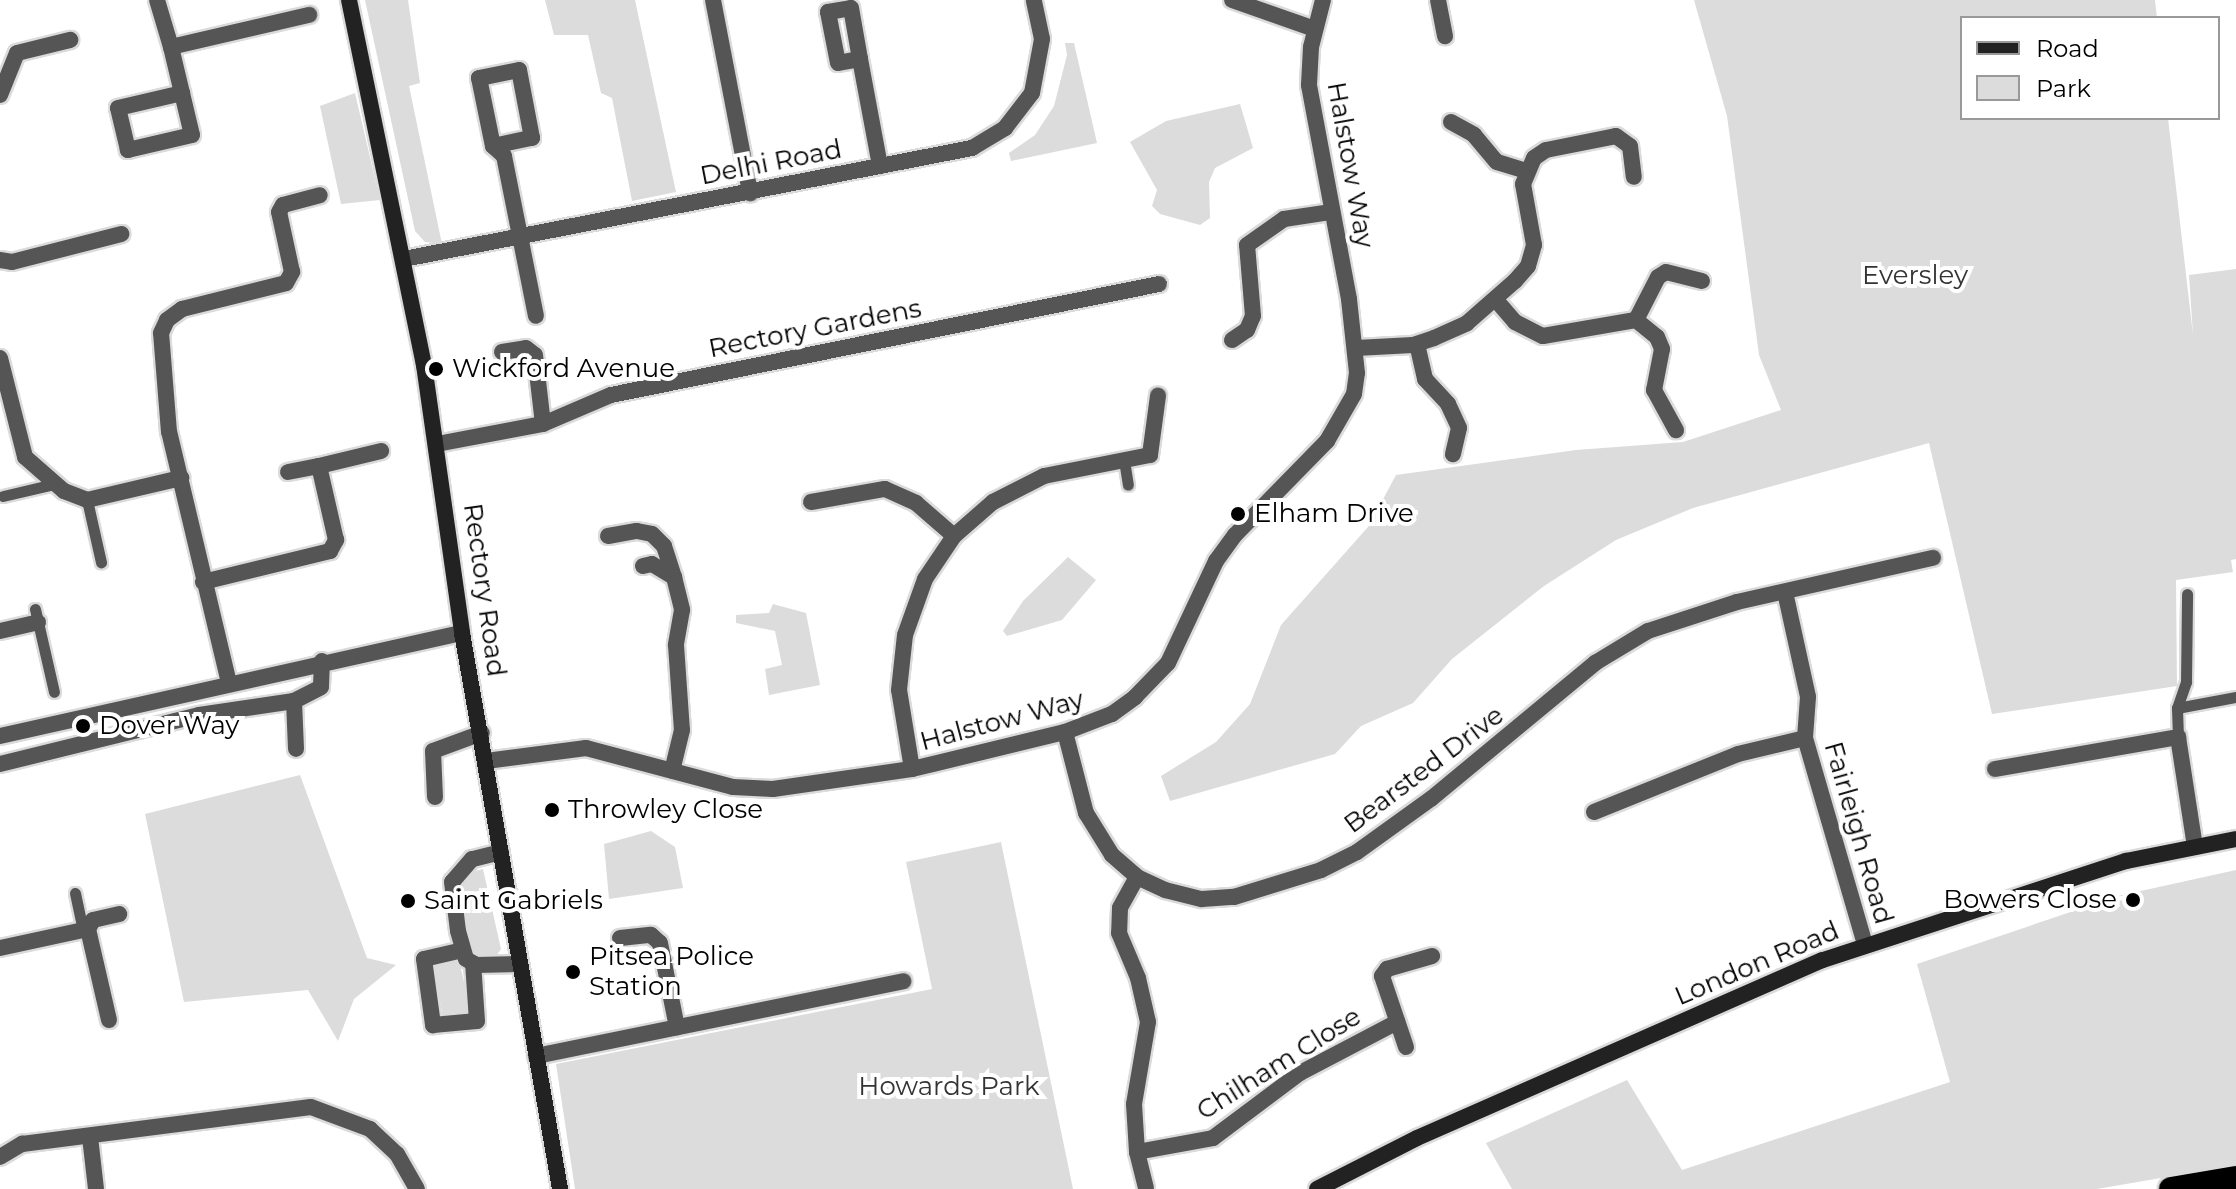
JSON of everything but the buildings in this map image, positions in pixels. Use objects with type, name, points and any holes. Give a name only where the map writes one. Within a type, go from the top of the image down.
[{"type":"highway","points":[[2171,1189],[2236,1178]]},
{"type":"street","points":[[157,0],[171,47],[182,93],[192,135],[128,150],[118,108],[182,93]]},
{"type":"street","name":"Rectory Road","points":[[349,0],[404,259],[437,444],[462,633],[560,1189]]},
{"type":"street","points":[[713,0],[750,193]]},
{"type":"street","name":"Delhi Road","points":[[404,259],[972,148],[1005,128],[1039,76],[1042,39],[1034,0]]},
{"type":"street","points":[[1232,0],[1315,29]]},
{"type":"street","name":"Halstow Way","points":[[486,761],[586,748],[733,787],[773,789],[912,769],[1065,732],[1112,714],[1168,663],[1216,561],[1340,423],[1354,394],[1356,348],[1309,85],[1315,29],[1323,0]]},
{"type":"street","points":[[1438,0],[1445,36]]},
{"type":"street","points":[[171,47],[309,15]]},
{"type":"street","points":[[0,95],[17,53],[70,40]]},
{"type":"street","points":[[860,59],[880,166]]},
{"type":"street","points":[[493,146],[532,138],[519,70],[479,78],[493,146],[504,156],[536,316]]},
{"type":"street","points":[[1451,122],[1474,135],[1497,162],[1527,171]]},
{"type":"street","points":[[1356,348],[1417,344],[1467,323],[1496,300],[1532,255],[1523,184],[1527,171],[1546,150],[1616,136],[1630,146],[1634,177]]},
{"type":"street","points":[[229,683],[169,432],[163,326],[182,309],[286,283],[292,272],[279,212],[283,205],[320,195]]},
{"type":"street","points":[[1232,340],[1247,330],[1253,316],[1247,245],[1284,219],[1331,212]]},
{"type":"street","points":[[0,260],[12,262],[121,234]]},
{"type":"street","points":[[1636,320],[1658,277],[1675,272],[1702,281]]},
{"type":"street","name":"Rectory Gardens","points":[[437,444],[543,424],[611,395],[1159,284]]},
{"type":"street","points":[[1496,300],[1515,322],[1543,336],[1636,320],[1657,337],[1662,349],[1654,390],[1676,430]]},
{"type":"street","points":[[1417,344],[1425,379],[1448,404],[1459,428],[1453,454]]},
{"type":"street","points":[[502,352],[526,348],[535,355],[543,424]]},
{"type":"street","points":[[0,358],[20,445],[28,461],[54,484],[87,500],[181,478]]},
{"type":"street","points":[[912,769],[899,690],[905,635],[925,579],[954,536],[993,502],[1044,476],[1153,451],[1158,396]]},
{"type":"street","points":[[288,472],[381,451]]},
{"type":"street","points":[[203,582],[323,554],[335,546],[319,466]]},
{"type":"street","points":[[811,502],[885,489],[916,503],[954,536]]},
{"type":"street","points":[[608,536],[637,531],[652,534],[664,546],[674,577],[682,610],[676,645],[682,730],[672,771]]},
{"type":"street","name":"Bearsted Drive","points":[[1065,732],[1092,825],[1112,855],[1137,877],[1186,896],[1218,898],[1321,870],[1394,828],[1620,646],[1680,618],[1933,558]]},
{"type":"street","points":[[643,566],[652,564],[674,577]]},
{"type":"street","name":"Fairleigh Road","points":[[1785,592],[1808,697],[1805,738],[1865,945]]},
{"type":"street","points":[[0,631],[37,615]]},
{"type":"street","points":[[0,736],[322,661],[462,633]]},
{"type":"street","points":[[0,764],[199,715],[294,701],[321,687],[322,661]]},
{"type":"street","points":[[294,701],[296,749]]},
{"type":"street","points":[[435,797],[433,751],[482,733]]},
{"type":"street","points":[[1995,769],[2178,737],[2195,847]]},
{"type":"street","points":[[1594,812],[1738,754],[1805,738]]},
{"type":"street","name":"London Road","points":[[1317,1189],[1417,1138],[1865,945],[2012,895],[2236,839]]},
{"type":"street","points":[[501,852],[472,859],[452,882],[468,956],[477,1021],[433,1025],[424,959],[468,956],[489,967],[520,964]]},
{"type":"street","points":[[1137,877],[1120,908],[1119,933],[1138,978],[1148,1022],[1134,1104],[1137,1152],[1146,1188]]},
{"type":"street","points":[[0,948],[86,930],[93,920],[119,914]]},
{"type":"street","points":[[86,930],[109,1020]]},
{"type":"street","points":[[620,938],[651,935],[660,943],[677,1027]]},
{"type":"street","points":[[1406,1047],[1382,976],[1387,969],[1432,956]]},
{"type":"street","points":[[536,1056],[903,981]]},
{"type":"street","name":"Chilham Close","points":[[1137,1152],[1213,1138],[1300,1073],[1397,1022]]},
{"type":"street","points":[[0,1157],[22,1144],[311,1107],[370,1129],[397,1154],[417,1189]]},
{"type":"street","points":[[90,1137],[96,1189]]},
{"type":"lane","points":[[1124,460],[1128,485]]},
{"type":"lane","points":[[3,496],[54,484]]},
{"type":"lane","points":[[87,500],[101,562]]},
{"type":"lane","points":[[2178,737],[2177,708],[2186,682],[2187,594]]},
{"type":"lane","points":[[37,615],[54,692]]},
{"type":"lane","points":[[2177,708],[2236,697]]},
{"type":"lane","points":[[75,893],[86,930]]},
{"type":"green space","points":[[365,0],[408,0],[420,83],[409,86],[442,244],[425,242],[415,231]]},
{"type":"green space","points":[[545,0],[635,0],[676,192],[632,201],[612,98],[601,93],[588,35],[554,35]]},
{"type":"green space","name":"Eversley","points":[[1694,0],[2155,0],[2157,16],[1960,16],[1960,120],[2168,120],[2193,335],[2189,275],[2236,269],[2236,559],[2231,560],[2233,572],[2176,580],[2177,686],[1992,714],[1929,443],[1693,508],[1616,540],[1544,586],[1452,659],[1413,703],[1361,726],[1335,754],[1170,801],[1161,776],[1216,742],[1250,704],[1281,625],[1368,527],[1396,475],[1576,450],[1683,442],[1781,410],[1759,355],[1727,116]]},
{"type":"green space","points":[[1065,43],[1074,43],[1097,143],[1011,161],[1009,153],[1035,135],[1054,106],[1067,55]]},
{"type":"green space","points":[[355,93],[380,200],[341,204],[320,106]]},
{"type":"green space","points":[[1240,104],[1253,148],[1215,168],[1209,182],[1210,218],[1200,225],[1160,214],[1152,206],[1157,190],[1130,142],[1166,121]]},
{"type":"green space","points":[[1068,557],[1096,580],[1062,620],[1007,636],[1003,631],[1023,601]]},
{"type":"green space","points":[[773,604],[806,613],[820,685],[769,695],[765,669],[782,665],[775,631],[736,623],[736,615],[769,613]]},
{"type":"green space","points":[[300,775],[367,958],[396,965],[354,999],[338,1041],[308,990],[184,1002],[145,814]]},
{"type":"green space","points":[[651,831],[675,847],[683,888],[609,899],[604,844]]},
{"type":"green space","name":"Howards Park","points":[[1001,842],[1073,1189],[575,1189],[556,1064],[932,989],[906,862]]},
{"type":"green space","points":[[483,869],[501,949],[491,964],[477,959],[467,941],[458,888],[467,873]]},
{"type":"green space","points":[[2236,870],[2236,1165],[2097,1189],[1512,1189],[1486,1143],[1627,1080],[1682,1170],[1950,1082],[1917,964],[2118,896]]},
{"type":"green space","points":[[458,957],[472,1014],[443,1018],[433,961]]},
{"type":"place","name":"Wickford Avenue","points":[[436,369]]},
{"type":"place","name":"Elham Drive","points":[[1238,514]]},
{"type":"place","name":"Dover Way","points":[[83,726]]},
{"type":"place","name":"Throwley Close","points":[[552,810]]},
{"type":"place","name":"Bowers Close","points":[[2133,900]]},
{"type":"place","name":"Saint Gabriels","points":[[408,901]]},
{"type":"place","name":"Pitsea Police Station","points":[[573,972]]}]
